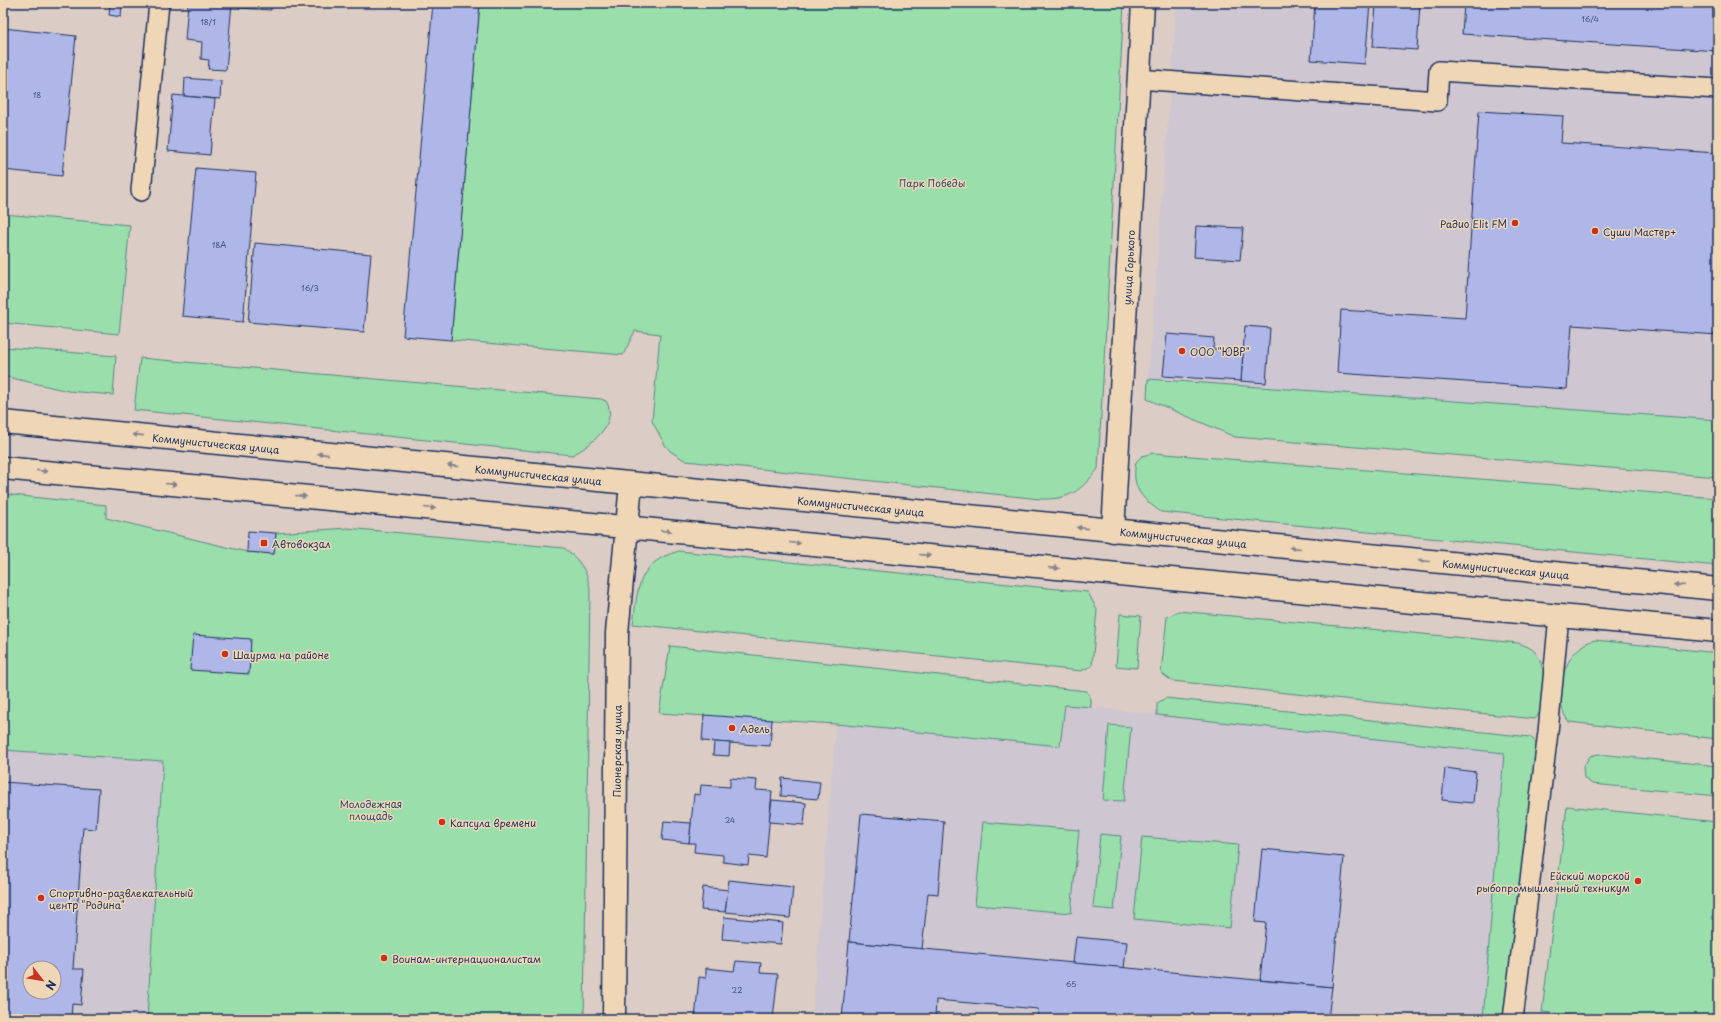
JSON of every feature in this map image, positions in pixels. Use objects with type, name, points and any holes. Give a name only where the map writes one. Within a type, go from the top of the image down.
[{"type":"main road","name":"улица Горького","points":[[1113,531],[1143,3]]},
{"type":"main road","name":"Коммунистическая улица","points":[[3,422],[1718,589]]},
{"type":"main road","points":[[3,468],[1718,631]]},
{"type":"main road","name":"Пионерская улица","points":[[614,1019],[617,633],[631,484]]},
{"type":"lane","points":[[140,191],[159,3]]},
{"type":"lane","points":[[1138,79],[1437,101],[1439,71],[1718,88]]},
{"type":"lane","points":[[1513,1019],[1548,732],[1559,616]]},
{"type":"shaded area","points":[[1177,3],[1718,3],[1718,420],[1148,379]]},
{"type":"shaded area","points":[[1065,704],[1504,753],[1483,1019],[812,1019],[836,724],[1060,746]]},
{"type":"shaded area","points":[[3,750],[163,760],[147,1019],[3,1019]]},
{"type":"green space","name":"Парк Победы","points":[[480,3],[1124,3],[1098,469],[1086,483],[1074,493],[1059,498],[1040,499],[686,461],[670,451],[665,445],[652,421],[660,334],[635,331],[623,355],[451,340]]},
{"type":"green space","points":[[3,214],[130,225],[119,334],[3,323]]},
{"type":"green space","points":[[3,347],[116,356],[113,395],[68,391],[3,376]]},
{"type":"green space","points":[[140,358],[601,399],[606,401],[609,409],[609,418],[606,426],[594,440],[572,455],[134,410]]},
{"type":"green space","points":[[1148,379],[1718,420],[1718,477],[1235,437],[1147,399]]},
{"type":"green space","points":[[1153,453],[1718,498],[1718,566],[1161,512],[1148,502],[1139,492],[1135,479],[1136,462],[1142,456]]},
{"type":"green space","name":"Молодежная площадь","points":[[3,494],[106,505],[106,518],[247,552],[274,554],[276,533],[347,528],[564,548],[569,552],[582,566],[587,576],[590,589],[584,1019],[147,1019],[163,761],[3,750]]},
{"type":"green space","points":[[679,551],[1088,592],[1097,610],[1092,666],[1081,671],[633,624],[636,599],[642,578],[647,570],[655,562],[665,556]]},
{"type":"green space","points":[[1179,611],[1518,643],[1531,649],[1539,658],[1544,675],[1544,696],[1542,705],[1535,719],[1172,681],[1161,673],[1167,617]]},
{"type":"green space","points":[[1120,614],[1141,616],[1137,668],[1116,666]]},
{"type":"green space","points":[[1595,640],[1718,653],[1718,739],[1569,722],[1563,712],[1561,700],[1563,675],[1575,652],[1584,644]]},
{"type":"green space","points":[[670,646],[1087,691],[1091,699],[1091,707],[1065,705],[1060,746],[836,724],[659,713]]},
{"type":"green space","points":[[1166,698],[1530,737],[1534,740],[1539,747],[1506,1019],[1483,1019],[1504,753],[1157,715],[1157,703]]},
{"type":"green space","points":[[1109,725],[1131,727],[1124,801],[1103,800]]},
{"type":"green space","points":[[1598,754],[1718,766],[1718,796],[1592,784],[1584,778],[1583,767],[1590,756]]},
{"type":"green space","name":"Ейский морской рыбопромышленный техникум","points":[[1567,806],[1718,822],[1718,1019],[1607,1019],[1542,1012]]},
{"type":"green space","points":[[983,822],[1079,830],[1071,913],[975,905]]},
{"type":"green space","points":[[1100,834],[1121,836],[1114,910],[1093,908]]},
{"type":"green space","points":[[1142,837],[1238,845],[1230,928],[1134,919]]},
{"type":"building","points":[[110,3],[122,3],[121,17],[109,15]]},
{"type":"building","points":[[188,3],[232,3],[226,70],[208,69],[209,60],[201,59],[202,42],[185,40]]},
{"type":"building","points":[[240,3],[271,3],[271,10],[239,8]]},
{"type":"building","points":[[433,3],[480,3],[451,340],[403,336]]},
{"type":"building","points":[[1315,3],[1370,3],[1365,64],[1311,60]]},
{"type":"building","points":[[1376,3],[1420,3],[1417,50],[1373,47]]},
{"type":"building","points":[[1464,3],[1718,3],[1718,51],[1462,34]]},
{"type":"building","points":[[3,28],[76,36],[62,176],[3,170]]},
{"type":"building","points":[[185,78],[221,81],[220,99],[184,96]]},
{"type":"building","points":[[173,95],[215,99],[210,155],[168,151]]},
{"type":"building","points":[[1479,111],[1563,116],[1561,143],[1718,153],[1718,335],[1572,325],[1567,389],[1337,373],[1341,310],[1465,318]]},
{"type":"building","points":[[196,168],[256,173],[243,322],[182,316]]},
{"type":"building","points":[[1196,226],[1243,228],[1240,260],[1194,257]]},
{"type":"building","points":[[255,243],[371,254],[364,332],[248,322]]},
{"type":"building","points":[[1245,326],[1270,328],[1266,383],[1241,381]]},
{"type":"building","points":[[1167,334],[1214,338],[1213,349],[1243,351],[1241,381],[1163,376]]},
{"type":"building","points":[[248,531],[276,533],[274,554],[247,552]]},
{"type":"building","points":[[193,635],[251,639],[249,674],[190,670]]},
{"type":"building","points":[[704,715],[772,720],[770,746],[702,741]]},
{"type":"building","points":[[714,742],[730,743],[729,756],[713,755]]},
{"type":"building","points":[[1445,768],[1476,772],[1473,803],[1442,800]]},
{"type":"building","points":[[730,778],[757,780],[756,790],[772,791],[766,858],[749,856],[748,865],[723,862],[723,855],[694,852],[695,843],[689,843],[694,794],[700,795],[701,785],[730,787]]},
{"type":"building","points":[[782,778],[820,782],[818,799],[781,796]]},
{"type":"building","name":"Спортивно-развлекательный центр \"Родина\"","points":[[3,782],[99,789],[96,829],[83,828],[73,969],[84,969],[81,1005],[72,1004],[71,1019],[3,1019]]},
{"type":"building","points":[[772,800],[806,803],[804,825],[769,822]]},
{"type":"building","points":[[861,814],[944,821],[938,894],[928,893],[922,949],[849,942]]},
{"type":"building","points":[[664,821],[691,823],[689,843],[662,840]]},
{"type":"building","points":[[1262,849],[1344,857],[1332,987],[1260,980],[1266,923],[1255,922]]},
{"type":"building","points":[[729,880],[793,887],[790,918],[725,912]]},
{"type":"building","points":[[703,887],[728,890],[725,912],[701,910]]},
{"type":"building","points":[[724,917],[783,923],[781,944],[722,939]]},
{"type":"building","points":[[1076,937],[1127,942],[1124,968],[1073,963]]},
{"type":"building","points":[[849,942],[1332,987],[1328,1019],[1146,1019],[1120,1016],[1120,1019],[1037,1019],[1038,1009],[936,1000],[935,1019],[842,1019]]},
{"type":"building","points":[[736,961],[761,963],[760,973],[778,974],[773,1019],[695,1019],[699,977],[706,978],[706,968],[734,971]]},
{"type":"place","name":"Радио Elit FM","points":[[1515,223]]},
{"type":"place","name":"Суши Мастер+","points":[[1595,231]]},
{"type":"place","name":"ООО \"ЮВР\"","points":[[1182,351]]},
{"type":"place","name":"Автовокзал","points":[[264,543]]},
{"type":"place","name":"Шаурма на районе","points":[[225,654]]},
{"type":"place","name":"Адель","points":[[732,728]]},
{"type":"place","name":"Капсула времени","points":[[442,822]]},
{"type":"place","name":"Ейский морской рыбопромышленный техникум","points":[[1638,881]]},
{"type":"place","name":"Спортивно-развлекательный центр \"Родина\"","points":[[41,898]]},
{"type":"place","name":"Воинам-интернационалистам","points":[[384,958]]}]
